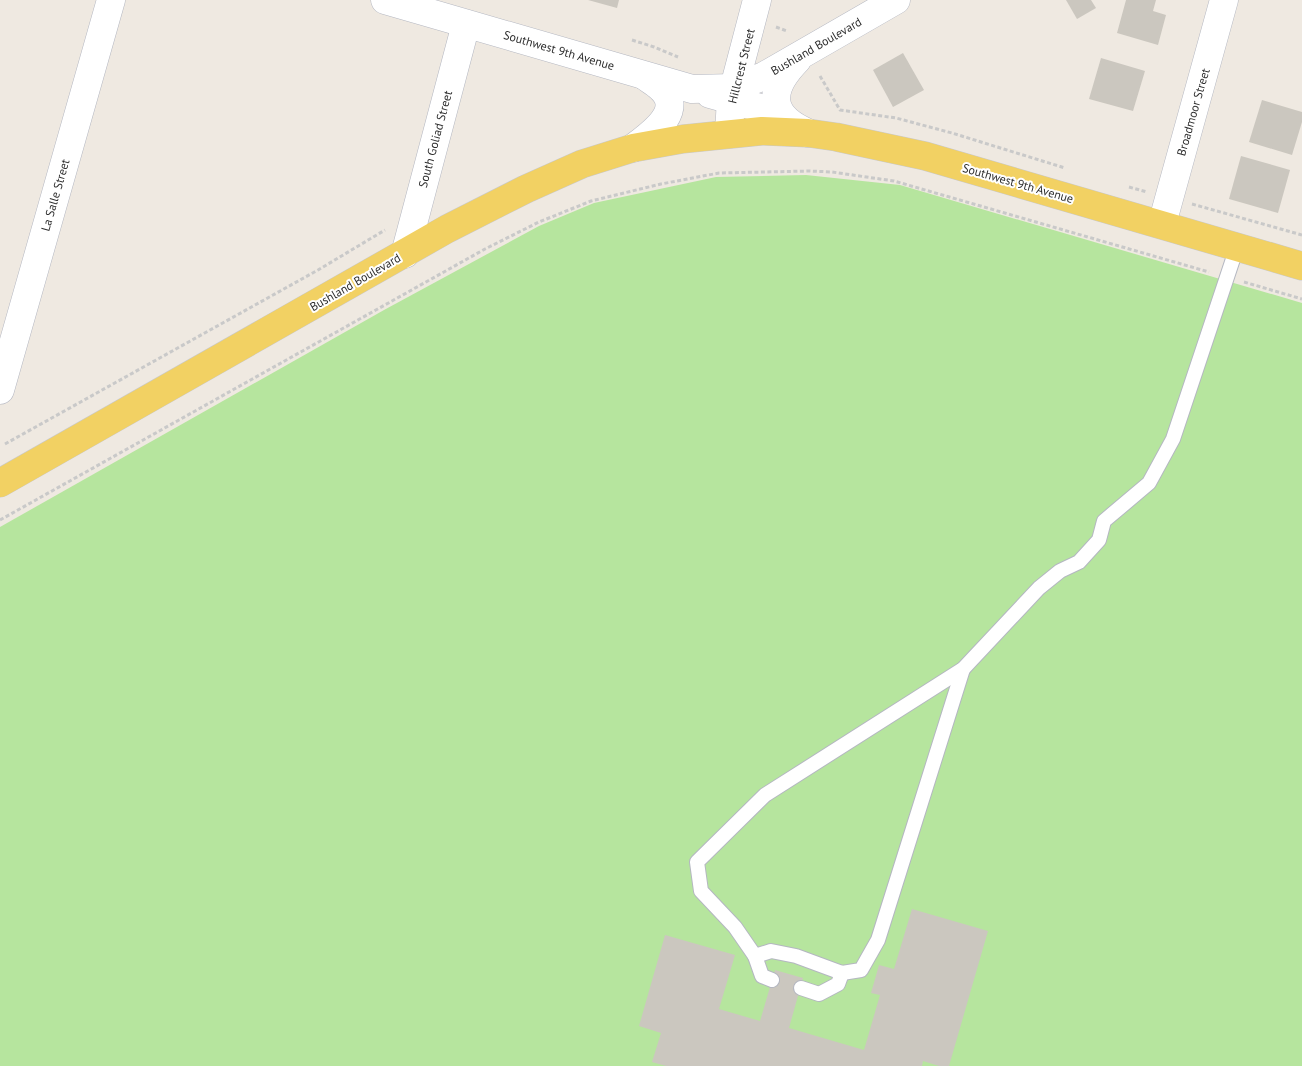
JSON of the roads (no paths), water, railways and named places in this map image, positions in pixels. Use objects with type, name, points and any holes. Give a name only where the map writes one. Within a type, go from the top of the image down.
[{"type":"main road","name":"Southwest 9th Avenue","points":[[729,133],[762,131],[808,133],[877,144],[1162,224],[1302,266]]},
{"type":"main road","name":"Bushland Boulevard","points":[[0,483],[447,229],[526,189],[582,164],[633,148],[684,138],[729,133]]},
{"type":"street","name":"La Salle Street","points":[[0,390],[111,0]]},
{"type":"street","name":"Southwest 9th Avenue","points":[[385,0],[692,90],[733,93]]},
{"type":"street","name":"Hillcrest Street","points":[[729,133],[733,93],[758,0]]},
{"type":"street","name":"Bushland Boulevard","points":[[733,93],[896,0]]},
{"type":"street","name":"Broadmoor Street","points":[[1162,224],[1224,0]]},
{"type":"street","name":"South Goliad Street","points":[[405,254],[466,24]]},
{"type":"street","points":[[781,116],[776,105],[776,90],[788,69],[803,53]]},
{"type":"street","points":[[633,148],[664,122],[669,109],[668,98],[662,88],[645,76]]},
{"type":"street","points":[[733,93],[781,116],[794,127],[808,133]]},
{"type":"lane","points":[[772,980],[762,976],[756,956],[735,927],[701,891],[697,862],[765,795],[963,669],[1039,588],[1060,571],[1079,562],[1099,540],[1104,522],[1148,483],[1173,438],[1237,247]]},
{"type":"lane","points":[[756,956],[772,951],[796,956],[842,973],[861,970],[878,940],[963,669]]},
{"type":"lane","points":[[801,988],[819,994],[838,984],[842,973]]}]
